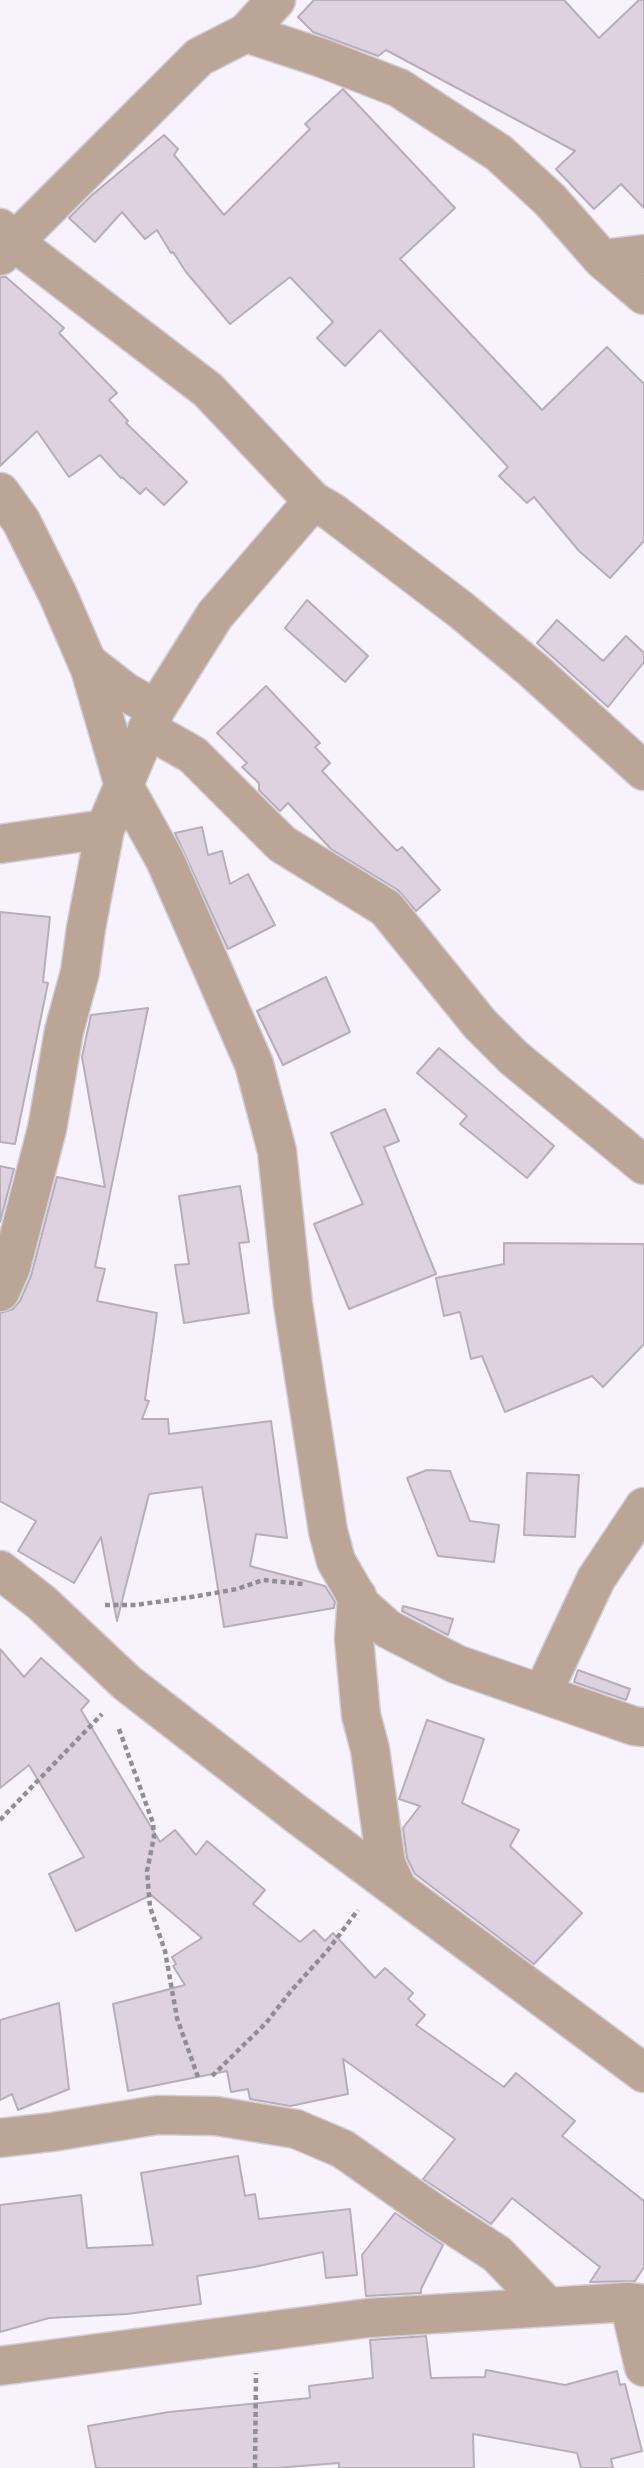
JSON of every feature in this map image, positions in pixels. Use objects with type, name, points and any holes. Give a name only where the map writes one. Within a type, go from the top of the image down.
[{"type":"street","points":[[276,0],[246,33],[198,57],[5,242],[208,390],[313,501],[332,512],[461,610],[533,670],[644,771]]},
{"type":"street","points":[[246,33],[322,58],[399,88],[499,153],[550,200],[602,259],[644,295]]},
{"type":"street","points":[[602,259],[644,254]]},
{"type":"street","points":[[0,492],[21,521],[58,595],[87,662],[124,786],[165,860],[254,1064],[277,1152],[293,1304],[328,1531],[336,1561],[357,1607],[354,1639],[360,1715],[370,1749],[388,1882]]},
{"type":"street","points":[[0,1292],[11,1267],[47,1129],[64,1031],[80,972],[105,829],[152,719],[215,615],[313,501]]},
{"type":"street","points":[[87,662],[124,691],[193,755],[282,844],[386,908],[480,1024],[514,1058],[644,1165]]},
{"type":"street","points":[[0,844],[105,829]]},
{"type":"street","points":[[542,1694],[596,1579],[644,1507]]},
{"type":"street","points":[[0,1570],[42,1603],[119,1694],[388,1882],[644,2073]]},
{"type":"street","points":[[357,1607],[362,1606],[388,1629],[456,1664],[634,1726],[644,1727]]},
{"type":"street","points":[[0,2138],[157,2115],[209,2101],[296,2129],[343,2149],[496,2254],[548,2307]]},
{"type":"street","points":[[0,2366],[368,2318],[637,2303],[644,2367]]},
{"type":"path","points":[[42,1603],[136,1605],[236,1589],[263,1580],[303,1584],[357,1607]]},
{"type":"path","points":[[0,1820],[119,1694]]},
{"type":"path","points":[[119,1694],[153,1823],[154,1837],[147,1871],[150,1907],[165,1951],[177,2018],[209,2101]]},
{"type":"path","points":[[209,2101],[291,1991],[357,1913],[388,1882]]},
{"type":"path","points":[[255,2468],[257,2334]]},
{"type":"building","points":[[314,0],[564,0],[599,38],[639,0],[644,0],[644,208],[621,184],[594,209],[556,169],[575,151],[386,50],[378,56],[313,32],[298,17]]},
{"type":"building","points":[[343,89],[455,208],[400,259],[542,410],[607,347],[644,384],[644,541],[610,578],[579,551],[534,497],[527,503],[499,476],[508,467],[380,330],[345,366],[317,338],[333,322],[290,277],[230,324],[186,272],[173,252],[171,253],[157,230],[145,239],[122,212],[95,242],[69,218],[92,195],[164,135],[178,149],[174,155],[224,215],[310,129],[305,124]]},
{"type":"building","points":[[0,277],[6,277],[64,328],[59,333],[117,393],[109,400],[128,421],[126,423],[187,482],[164,505],[146,488],[140,494],[100,455],[69,477],[37,431],[0,466]]},
{"type":"building","points":[[307,600],[368,656],[345,682],[285,628]]},
{"type":"building","points":[[557,620],[603,661],[626,636],[644,653],[644,662],[608,707],[537,643]]},
{"type":"building","points":[[266,686],[320,743],[315,747],[330,763],[322,771],[397,851],[402,847],[440,890],[416,911],[398,890],[331,849],[288,803],[280,811],[259,790],[259,783],[242,767],[247,763],[217,733]]},
{"type":"building","points":[[202,827],[208,855],[222,851],[230,884],[248,874],[275,925],[228,949],[175,833]]},
{"type":"building","points":[[0,912],[50,917],[43,982],[48,983],[15,1144],[0,1142]]},
{"type":"building","points":[[326,977],[350,1032],[283,1065],[257,1011]]},
{"type":"building","points":[[148,1008],[95,1267],[105,1269],[97,1301],[157,1313],[145,1400],[149,1401],[142,1419],[168,1419],[169,1434],[271,1421],[287,1538],[256,1534],[250,1566],[325,1586],[335,1602],[334,1608],[224,1627],[202,1487],[149,1494],[117,1621],[101,1537],[74,1583],[18,1551],[36,1521],[0,1501],[0,1313],[13,1309],[20,1301],[31,1276],[57,1177],[105,1187],[82,1057],[91,1015]]},
{"type":"building","points":[[439,1048],[554,1146],[527,1178],[460,1124],[467,1116],[417,1073]]},
{"type":"building","points":[[385,1109],[399,1141],[384,1147],[436,1274],[349,1309],[314,1224],[363,1204],[331,1133]]},
{"type":"building","points":[[0,1166],[14,1169],[0,1222]]},
{"type":"building","points":[[240,1186],[249,1242],[239,1243],[249,1313],[184,1323],[175,1265],[189,1264],[179,1196]]},
{"type":"building","points":[[504,1243],[644,1244],[644,1344],[603,1387],[592,1376],[505,1412],[482,1356],[471,1359],[460,1312],[444,1316],[436,1278],[504,1264]]},
{"type":"building","points":[[427,1470],[450,1471],[470,1521],[499,1525],[494,1562],[438,1556],[407,1478]]},
{"type":"building","points":[[527,1473],[579,1475],[575,1537],[524,1535]]},
{"type":"building","points":[[403,1606],[453,1619],[448,1635],[402,1611]]},
{"type":"building","points":[[0,1649],[24,1677],[41,1658],[89,1701],[81,1710],[160,1842],[175,1830],[196,1855],[207,1841],[265,1890],[253,1904],[300,1942],[314,1930],[325,1941],[333,1933],[375,1978],[385,1968],[413,1993],[408,1999],[425,2015],[416,2025],[504,2087],[516,2073],[575,2121],[562,2136],[644,2201],[644,2267],[635,2281],[590,2282],[600,2267],[512,2198],[491,2224],[423,2179],[455,2139],[343,2059],[348,2094],[290,2106],[250,2099],[248,2089],[231,2092],[227,2071],[128,2091],[113,2004],[185,1985],[173,1966],[176,1964],[172,1957],[202,1938],[151,1895],[76,1931],[49,1874],[84,1857],[29,1765],[0,1788]]},
{"type":"building","points":[[578,1670],[630,1689],[626,1700],[574,1682]]},
{"type":"building","points":[[427,1720],[484,1739],[462,1803],[519,1830],[510,1846],[582,1913],[534,1964],[415,1874],[407,1858],[403,1828],[420,1806],[399,1799]]},
{"type":"building","points":[[59,2003],[69,2089],[18,2110],[12,2094],[0,2100],[0,2020]]},
{"type":"building","points":[[238,2156],[245,2196],[255,2194],[259,2219],[350,2209],[357,2275],[326,2278],[323,2252],[197,2276],[201,2304],[127,2314],[49,2318],[0,2332],[0,2205],[81,2195],[87,2248],[153,2245],[141,2173]]},
{"type":"building","points":[[395,2213],[443,2245],[421,2293],[366,2296],[362,2255]]},
{"type":"building","points":[[426,2336],[431,2378],[485,2377],[486,2370],[565,2385],[617,2371],[620,2385],[625,2384],[642,2451],[611,2459],[613,2468],[581,2468],[577,2453],[473,2434],[474,2468],[339,2468],[339,2463],[276,2468],[96,2468],[88,2426],[169,2412],[310,2398],[309,2386],[373,2378],[370,2340]]}]
